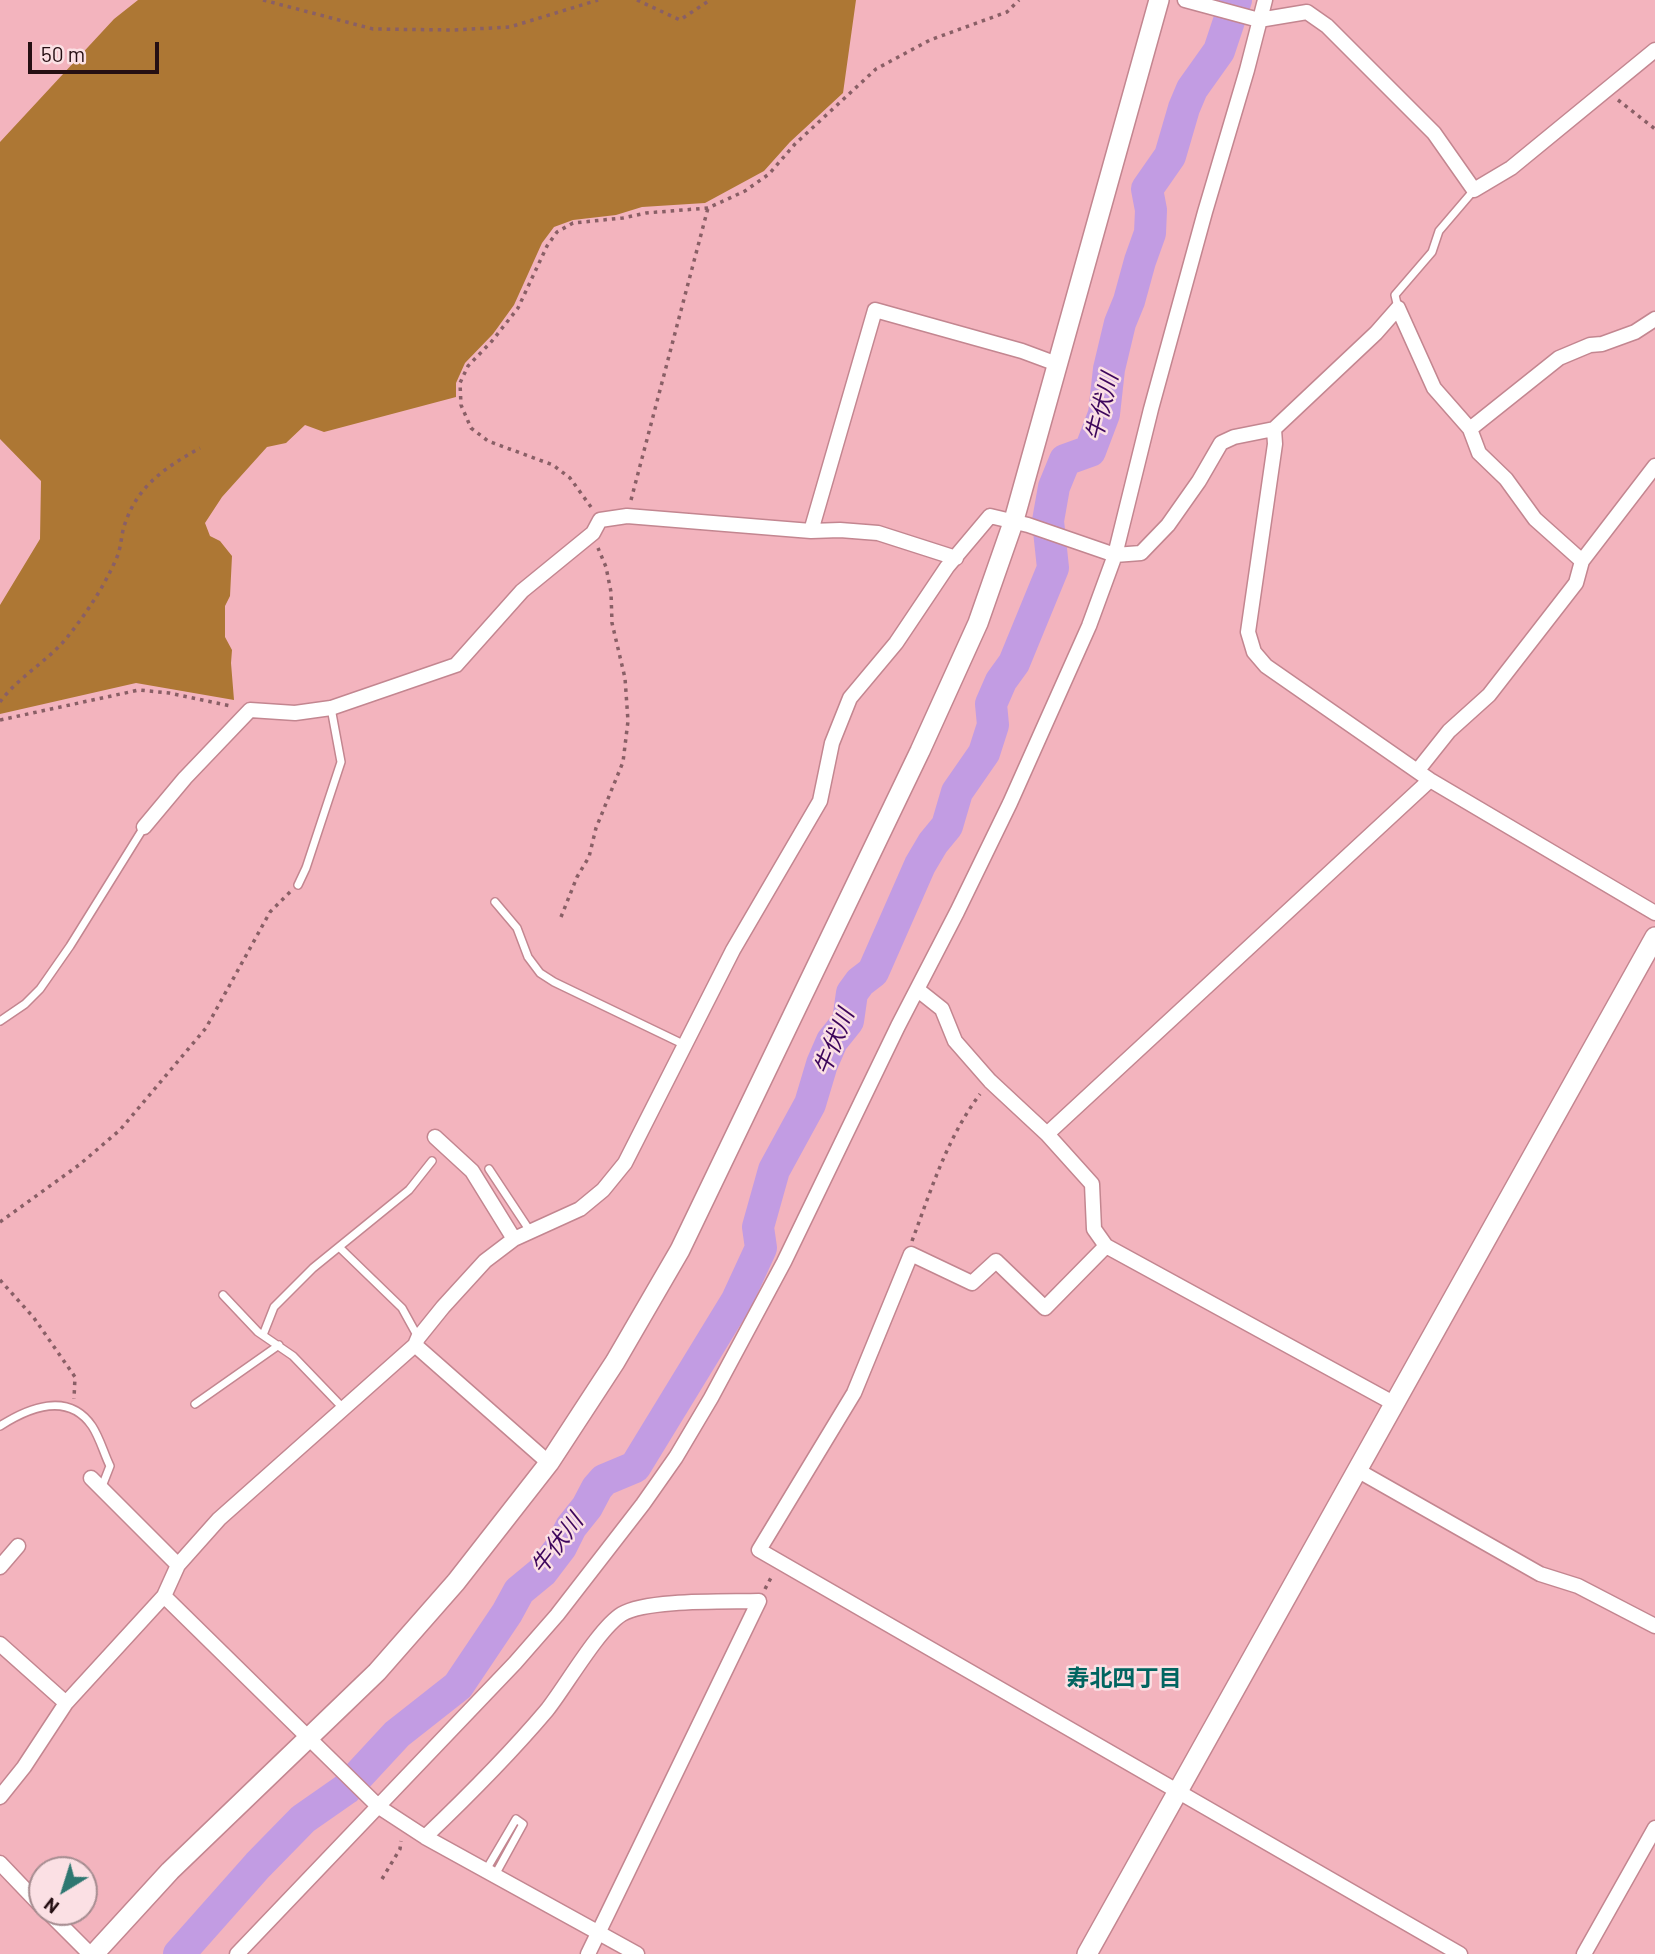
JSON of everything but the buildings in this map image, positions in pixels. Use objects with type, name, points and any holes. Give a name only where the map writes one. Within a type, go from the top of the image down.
[{"type":"street","points":[[63,1926],[92,1954],[170,1871],[314,1742],[456,1582],[549,1463],[615,1362],[680,1250],[920,751],[1021,522],[1057,364],[1159,0]]},
{"type":"street","points":[[1185,0],[1259,20],[1308,6],[1434,133],[1474,190],[1511,168],[1655,50]]},
{"type":"street","points":[[237,1954],[376,1805],[515,1663],[557,1615],[676,1457],[784,1262],[1010,803],[1089,626],[1265,0]]},
{"type":"street","points":[[0,1797],[24,1767],[66,1703],[164,1596],[178,1565],[219,1520],[417,1341],[443,1307],[485,1261],[514,1239],[580,1209],[603,1191],[625,1163],[733,950],[820,802],[832,743],[849,698],[896,643],[947,567],[989,516],[1021,522],[1108,552],[1141,553],[1168,525],[1222,443],[1234,437],[1274,429],[1376,333],[1398,308],[1434,388],[1470,429],[1479,453],[1506,479],[1535,519],[1582,561]]},
{"type":"street","points":[[811,531],[875,310],[1022,351],[1057,364]]},
{"type":"street","points":[[1470,429],[1559,358],[1590,345],[1602,344],[1634,332],[1655,319]]},
{"type":"street","points":[[1274,429],[1275,444],[1248,632],[1254,652],[1266,666],[1424,775],[1655,913]]},
{"type":"street","points":[[1047,1134],[1424,775],[1449,731],[1489,695],[1576,583],[1582,561],[1655,467]]},
{"type":"street","points":[[144,827],[185,778],[250,710],[295,713],[331,708],[456,664],[522,591],[597,526],[627,516],[811,531],[878,533],[956,558]]},
{"type":"street","points":[[1087,1954],[1655,937]]},
{"type":"street","points":[[918,989],[942,1009],[955,1041],[990,1081],[1047,1134],[1092,1184],[1094,1229],[1106,1246],[1395,1404]]},
{"type":"street","points":[[435,1137],[472,1171],[514,1239]]},
{"type":"street","points":[[1106,1246],[1045,1308],[996,1261],[972,1283],[911,1254],[854,1393],[759,1550],[1460,1954]]},
{"type":"street","points":[[417,1341],[549,1463]]},
{"type":"street","points":[[1357,1470],[1539,1574],[1578,1586],[1655,1626]]},
{"type":"street","points":[[91,1478],[178,1565]]},
{"type":"street","points":[[2,1559],[18,1546]]},
{"type":"street","points":[[164,1596],[376,1805],[425,1837],[637,1954]]},
{"type":"street","points":[[425,1837],[497,1768],[548,1708],[608,1626],[622,1614],[635,1608],[663,1605],[759,1601],[588,1954]]},
{"type":"street","points":[[0,1644],[66,1703]]},
{"type":"street","points":[[1584,1954],[1655,1828]]},
{"type":"street","points":[[0,1863],[28,1892]]},
{"type":"lane","points":[[1398,308],[1395,295],[1432,252],[1439,231],[1474,190]]},
{"type":"lane","points":[[298,885],[341,762],[331,708]]},
{"type":"lane","points":[[0,1021],[40,989],[144,827]]},
{"type":"lane","points":[[495,902],[517,928],[528,957],[540,973],[685,1045]]},
{"type":"lane","points":[[263,1335],[274,1307],[313,1268],[409,1189],[432,1161]]},
{"type":"lane","points":[[489,1169],[530,1231]]},
{"type":"lane","points":[[339,1247],[402,1308],[417,1341]]},
{"type":"lane","points":[[223,1296],[263,1335],[293,1356],[344,1408]]},
{"type":"lane","points":[[195,1404],[279,1345]]},
{"type":"lane","points":[[0,1426],[39,1406],[70,1409],[83,1416],[93,1427],[110,1466],[101,1490]]},
{"type":"lane","points":[[516,1819],[523,1824],[491,1872],[516,1819]]},
{"type":"path","points":[[262,0],[373,29],[454,30],[510,27],[598,0]]},
{"type":"path","points":[[637,0],[680,20],[710,0]]},
{"type":"path","points":[[561,917],[577,877],[589,857],[596,828],[623,762],[628,721],[625,678],[612,623],[611,592],[597,526],[570,478],[553,465],[488,441],[471,428],[461,405],[460,383],[468,366],[518,309],[547,246],[557,232],[573,223],[708,208],[745,191],[769,174],[795,144],[876,69],[930,40],[1007,12],[1019,0]]},
{"type":"path","points":[[1606,91],[1655,129]]},
{"type":"path","points":[[627,516],[708,208]]},
{"type":"path","points":[[0,702],[61,645],[93,601],[118,554],[125,523],[135,499],[158,475],[200,448]]},
{"type":"path","points":[[0,720],[139,690],[169,693],[250,710]]},
{"type":"path","points":[[0,1222],[79,1165],[120,1130],[206,1028],[270,912],[298,885]]},
{"type":"path","points":[[911,1254],[910,1248],[945,1151],[969,1109],[990,1081]]},
{"type":"path","points":[[0,1280],[34,1318],[75,1377],[74,1399],[70,1409]]},
{"type":"path","points":[[759,1601],[779,1561]]},
{"type":"path","points":[[382,1879],[400,1849],[404,1823]]},
{"type":"shaded area","points":[[138,0],[856,0],[843,93],[790,142],[764,171],[705,203],[642,207],[616,215],[573,220],[554,227],[542,243],[514,305],[493,334],[465,363],[456,383],[456,397],[324,432],[305,425],[286,443],[267,447],[222,497],[205,523],[210,536],[220,541],[232,556],[230,596],[225,606],[225,637],[232,650],[234,700],[136,683],[0,714],[0,605],[40,539],[41,481],[0,439],[0,142],[114,19]]},
{"type":"waterway","name":"牛伏川","points":[[179,1954],[303,1819],[346,1789],[397,1734],[458,1686],[519,1591],[542,1572],[561,1547],[597,1488],[604,1480],[635,1467],[737,1300],[761,1248],[758,1227],[774,1170],[810,1104],[832,1041],[848,1021],[852,993],[860,982],[873,972],[920,865],[947,826],[957,792],[984,753],[993,725],[991,704],[1001,681],[1014,663],[1053,568],[1048,521],[1054,487],[1065,460],[1090,451],[1104,414],[1109,369],[1120,323],[1150,233],[1151,210],[1147,189],[1170,156],[1192,89],[1219,51],[1236,0]]},
{"type":"district","name":"寿北四丁目","points":[[1124,1678]]}]
